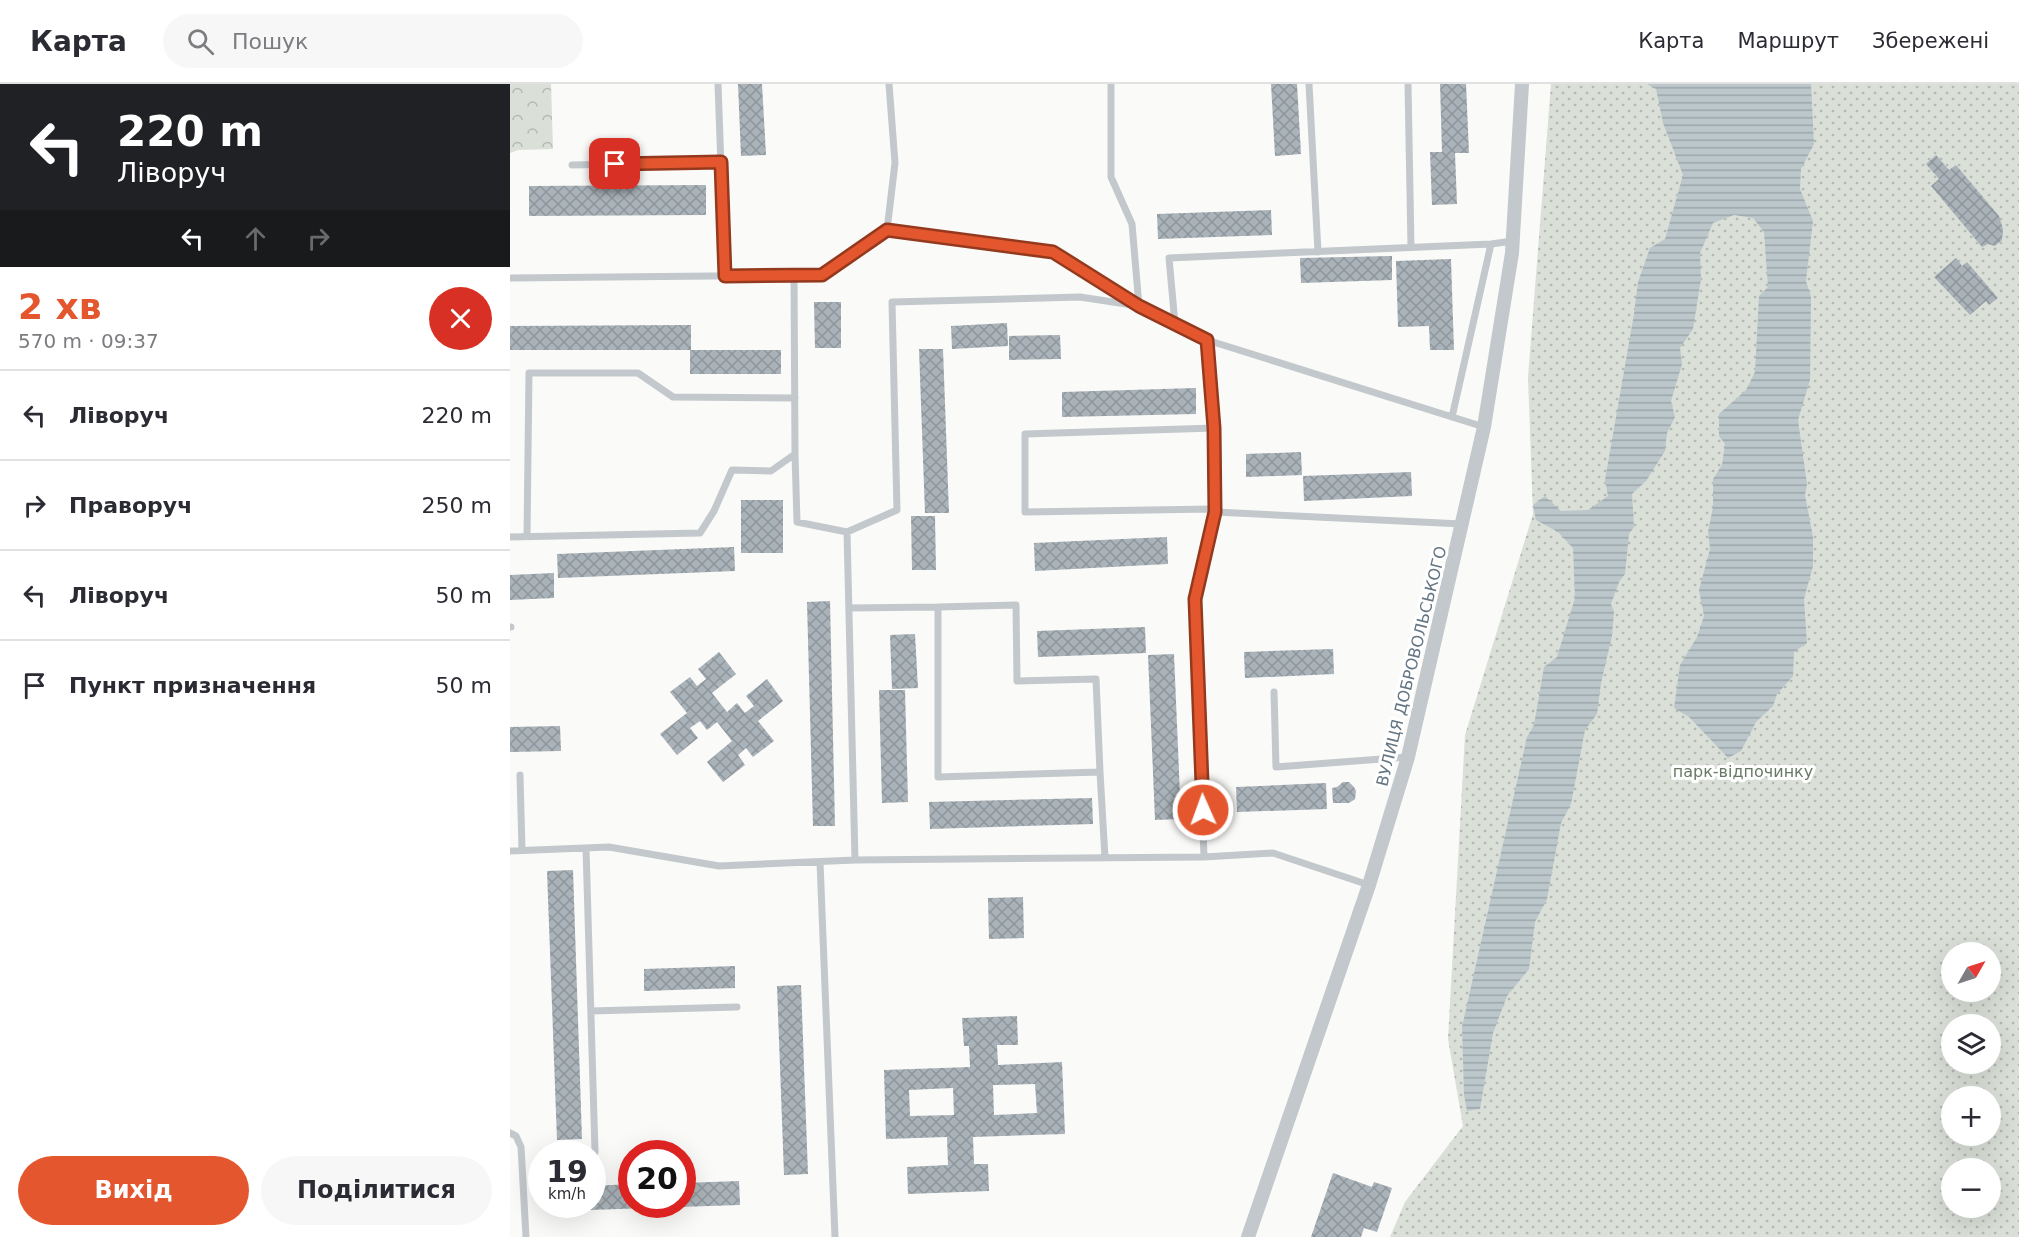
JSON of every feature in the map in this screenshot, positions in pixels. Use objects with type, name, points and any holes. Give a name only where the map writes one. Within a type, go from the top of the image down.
[{"type":"street","name":"ВУЛИЦЯ ДОБРОВОЛЬСЬКОГО","points":[[1248,1237],[1369,885],[1408,757],[1485,427],[1513,241],[1522,84]]},
{"type":"lane","points":[[718,84],[725,276]]},
{"type":"lane","points":[[887,230],[895,163],[889,84]]},
{"type":"lane","points":[[1111,84],[1112,177],[1132,224],[1139,306]]},
{"type":"lane","points":[[1309,84],[1318,252]]},
{"type":"lane","points":[[1408,84],[1412,247]]},
{"type":"lane","points":[[572,165],[721,162]]},
{"type":"lane","points":[[510,278],[822,275],[887,230],[1053,252],[1139,306],[1207,340],[1485,427]]},
{"type":"lane","points":[[1175,324],[1169,258],[1491,244],[1513,241]]},
{"type":"lane","points":[[1452,417],[1491,244]]},
{"type":"lane","points":[[794,275],[797,522],[847,532],[897,510],[892,302],[1080,297],[1139,306]]},
{"type":"lane","points":[[1204,857],[1195,599],[1215,512],[1214,428],[1207,340]]},
{"type":"lane","points":[[527,536],[529,373],[638,373],[673,397],[795,398]]},
{"type":"lane","points":[[1214,428],[1025,434],[1025,512],[1210,509],[1215,512],[1462,524]]},
{"type":"lane","points":[[510,537],[700,533],[714,511],[732,470],[771,471],[795,454]]},
{"type":"lane","points":[[847,532],[855,860]]},
{"type":"lane","points":[[849,608],[1016,605],[1017,681],[1096,679],[1105,858]]},
{"type":"lane","points":[[938,607],[939,777],[1100,772]]},
{"type":"lane","points":[[1274,692],[1276,767],[1408,757]]},
{"type":"lane","points":[[519,775],[522,850]]},
{"type":"lane","points":[[510,851],[609,847],[719,866],[855,860],[1204,857],[1273,853],[1369,885]]},
{"type":"lane","points":[[586,848],[595,1140]]},
{"type":"lane","points":[[820,862],[835,1237]]},
{"type":"lane","points":[[591,1011],[737,1007]]},
{"type":"lane","points":[[510,1133],[516,1136],[521,1147],[525,1237]]},
{"type":"green space","points":[[510,84],[551,84],[553,149],[518,150],[510,153]]},
{"type":"green space","name":"парк-відпочинку","points":[[1551,84],[2019,84],[2019,1237],[1390,1237],[1405,1202],[1463,1126],[1448,1039],[1465,735],[1533,514],[1528,377]]},
{"type":"shaded area","points":[[1647,84],[1811,84],[1814,144],[1801,169],[1800,189],[1813,221],[1806,281],[1811,297],[1810,380],[1798,420],[1807,484],[1805,495],[1813,537],[1813,566],[1804,599],[1807,643],[1794,652],[1793,676],[1777,694],[1773,706],[1756,722],[1741,751],[1728,758],[1689,717],[1674,708],[1680,665],[1697,637],[1704,616],[1699,590],[1710,549],[1708,532],[1713,507],[1713,479],[1722,465],[1725,444],[1719,436],[1719,414],[1746,390],[1755,372],[1759,296],[1768,287],[1764,232],[1753,218],[1734,215],[1713,223],[1700,253],[1701,279],[1693,329],[1680,348],[1682,364],[1671,401],[1675,417],[1667,433],[1665,451],[1646,481],[1632,494],[1634,527],[1629,534],[1625,574],[1619,582],[1611,604],[1614,612],[1612,636],[1601,683],[1597,714],[1585,730],[1571,804],[1561,823],[1547,899],[1535,922],[1529,969],[1507,996],[1493,1033],[1480,1109],[1467,1111],[1464,1095],[1462,1027],[1527,737],[1534,725],[1544,667],[1557,657],[1575,598],[1573,548],[1558,532],[1536,520],[1533,505],[1545,496],[1561,511],[1588,510],[1608,496],[1605,480],[1638,282],[1650,248],[1665,239],[1683,175],[1663,123],[1656,89]]},
{"type":"building","points":[[738,84],[762,84],[766,155],[741,156]]},
{"type":"building","points":[[1271,84],[1297,84],[1301,154],[1275,156]]},
{"type":"building","points":[[1440,84],[1466,84],[1469,153],[1455,153],[1457,204],[1432,205],[1430,152],[1442,152]]},
{"type":"building","points":[[1936,155],[1949,170],[1956,165],[1999,216],[2003,229],[2002,240],[1995,246],[1988,244],[1982,247],[1931,186],[1939,179],[1926,164]]},
{"type":"building","points":[[706,185],[706,215],[529,216],[529,186]]},
{"type":"building","points":[[1271,210],[1272,235],[1158,239],[1157,214]]},
{"type":"building","points":[[1392,256],[1392,280],[1301,283],[1300,258]]},
{"type":"building","points":[[1956,258],[1962,266],[1967,262],[1998,298],[1989,305],[1986,301],[1970,315],[1934,277]]},
{"type":"building","points":[[1451,259],[1454,350],[1430,350],[1429,326],[1398,327],[1396,261]]},
{"type":"building","points":[[814,302],[841,302],[841,348],[815,348]]},
{"type":"building","points":[[1007,323],[1008,346],[952,349],[951,326]]},
{"type":"building","points":[[691,325],[691,350],[510,350],[510,326]]},
{"type":"building","points":[[1060,335],[1061,359],[1009,360],[1009,336]]},
{"type":"building","points":[[919,349],[943,349],[949,513],[925,513]]},
{"type":"building","points":[[690,350],[781,350],[781,374],[690,374]]},
{"type":"building","points":[[1196,388],[1196,414],[1062,417],[1062,392]]},
{"type":"building","points":[[1301,452],[1302,475],[1246,477],[1246,454]]},
{"type":"building","points":[[1411,472],[1412,496],[1304,501],[1303,476]]},
{"type":"building","points":[[741,500],[783,500],[783,553],[741,553]]},
{"type":"building","points":[[911,516],[935,516],[936,570],[912,570]]},
{"type":"building","points":[[1167,537],[1168,564],[1035,571],[1034,543]]},
{"type":"building","points":[[734,547],[735,571],[558,578],[557,554]]},
{"type":"building","points":[[554,573],[554,598],[510,600],[510,575]]},
{"type":"building","points":[[830,601],[835,826],[813,826],[807,602]]},
{"type":"building","points":[[1145,627],[1146,653],[1038,657],[1037,631]]},
{"type":"building","points":[[915,634],[918,688],[892,689],[890,635]]},
{"type":"building","points":[[1333,649],[1334,674],[1245,678],[1244,652]]},
{"type":"building","points":[[719,652],[736,674],[712,693],[727,712],[737,703],[745,713],[754,706],[746,696],[767,679],[783,701],[758,721],[774,741],[753,757],[746,748],[738,755],[745,765],[723,782],[707,762],[732,741],[717,722],[707,730],[700,721],[690,728],[698,738],[677,755],[660,734],[687,713],[670,692],[690,677],[697,686],[706,679],[698,669]]},
{"type":"building","points":[[1174,654],[1181,819],[1155,820],[1148,655]]},
{"type":"building","points":[[879,690],[905,690],[908,802],[882,803]]},
{"type":"building","points":[[560,726],[561,751],[510,752],[510,727]]},
{"type":"building","points":[[1343,782],[1349,782],[1354,787],[1355,799],[1349,803],[1333,803],[1332,788]]},
{"type":"building","points":[[1326,783],[1327,809],[1237,812],[1236,787]]},
{"type":"building","points":[[1092,798],[1093,824],[930,829],[929,802]]},
{"type":"building","points":[[573,870],[582,1139],[557,1140],[547,871]]},
{"type":"building","points":[[1023,897],[1024,938],[989,939],[988,898]]},
{"type":"building","points":[[735,966],[735,988],[644,991],[644,969]]},
{"type":"building","points":[[801,985],[808,1174],[784,1175],[777,986]]},
{"type":"building","points":[[1017,1016],[1018,1045],[997,1045],[998,1065],[1062,1062],[1065,1134],[973,1137],[974,1164],[988,1164],[989,1191],[908,1194],[907,1167],[948,1165],[947,1137],[886,1139],[884,1070],[970,1067],[969,1046],[964,1046],[962,1018]],"holes":[[[1035,1084],[1037,1113],[994,1115],[993,1085]],[[953,1088],[954,1115],[910,1116],[909,1090]]]},
{"type":"building","points":[[1333,1173],[1372,1187],[1374,1182],[1392,1188],[1377,1232],[1364,1228],[1361,1237],[1311,1237]]},
{"type":"building","points":[[739,1181],[740,1205],[696,1206],[696,1183]]},
{"type":"building","points":[[606,1185],[618,1185],[618,1209],[606,1209]]},
{"type":"route","points":[[615,164],[721,162],[725,276],[822,275],[887,230],[927,235],[1053,252],[1139,306],[1207,340],[1214,428],[1215,512],[1195,599],[1203,810]]}]
